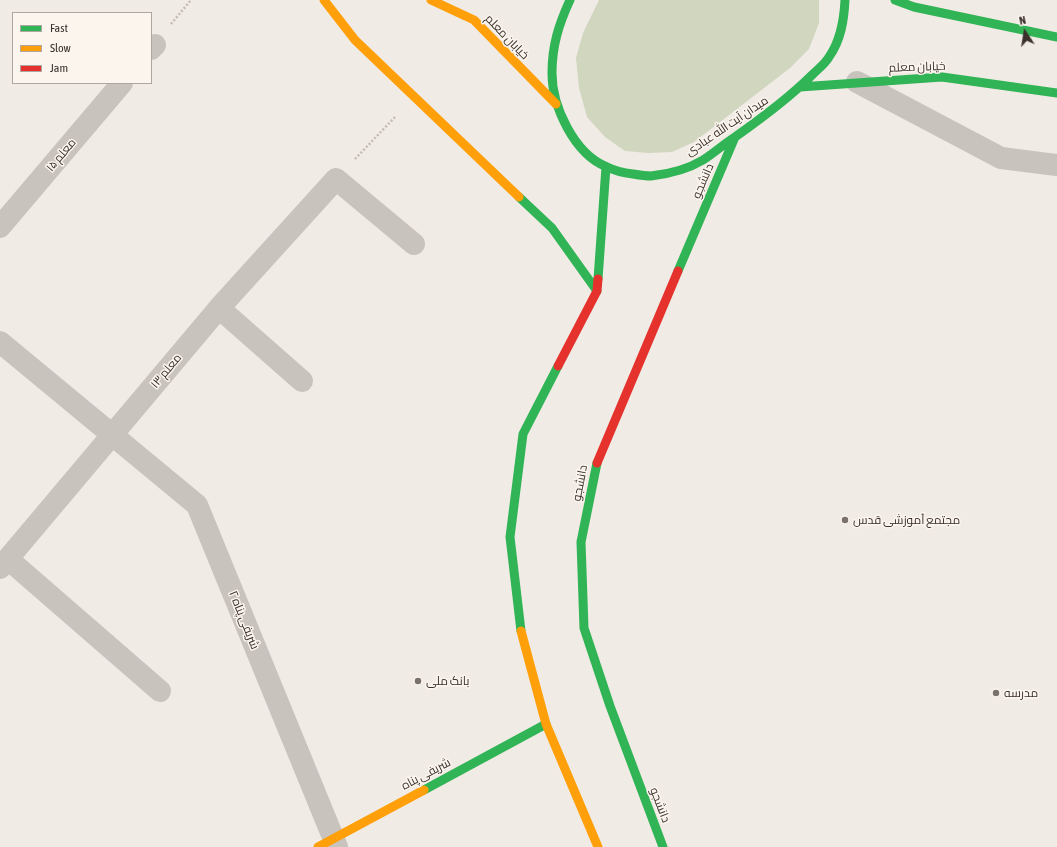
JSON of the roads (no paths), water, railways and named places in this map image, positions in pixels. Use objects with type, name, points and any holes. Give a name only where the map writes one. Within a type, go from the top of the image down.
[{"type":"main road","points":[[324,0],[355,40],[552,228],[597,291]]},
{"type":"main road","name":"خیابان معلم","points":[[431,0],[474,20],[556,104]]},
{"type":"main road","name":"میدان آیت الله عبادی","points":[[570,0],[558,31],[553,52],[552,74],[556,104],[565,124],[576,142],[590,156],[606,167],[627,173],[650,176],[677,171],[702,160],[770,113],[800,87],[829,58],[840,37],[845,0]]},
{"type":"main road","points":[[895,0],[914,7],[1057,37]]},
{"type":"main road","name":"خیابان معلم","points":[[800,87],[942,76],[1057,93]]},
{"type":"main road","name":"دانشجو","points":[[663,847],[610,706],[584,628],[581,542],[597,461],[735,137]]},
{"type":"main road","points":[[598,847],[546,724],[519,625],[510,537],[523,434],[597,291],[606,167]]},
{"type":"main road","name":"شریفی پناه","points":[[329,844],[546,724]]},
{"type":"street","points":[[856,82],[1001,158],[1057,165]]},
{"type":"street","name":"معلم ۱۵","points":[[0,227],[121,84]]},
{"type":"street","name":"معلم ۱۳","points":[[4,563],[219,308],[336,179],[414,244]]},
{"type":"street","points":[[219,308],[302,381]]},
{"type":"street","name":"شریفی پناه ۲","points":[[0,342],[197,505],[329,844]]},
{"type":"street","points":[[4,563],[160,691]]},
{"type":"place","name":"مجتمع آموزشی قدس","points":[[845,520]]},
{"type":"place","name":"بانک ملی","points":[[418,681]]},
{"type":"place","name":"مدرسه","points":[[996,693]]}]
